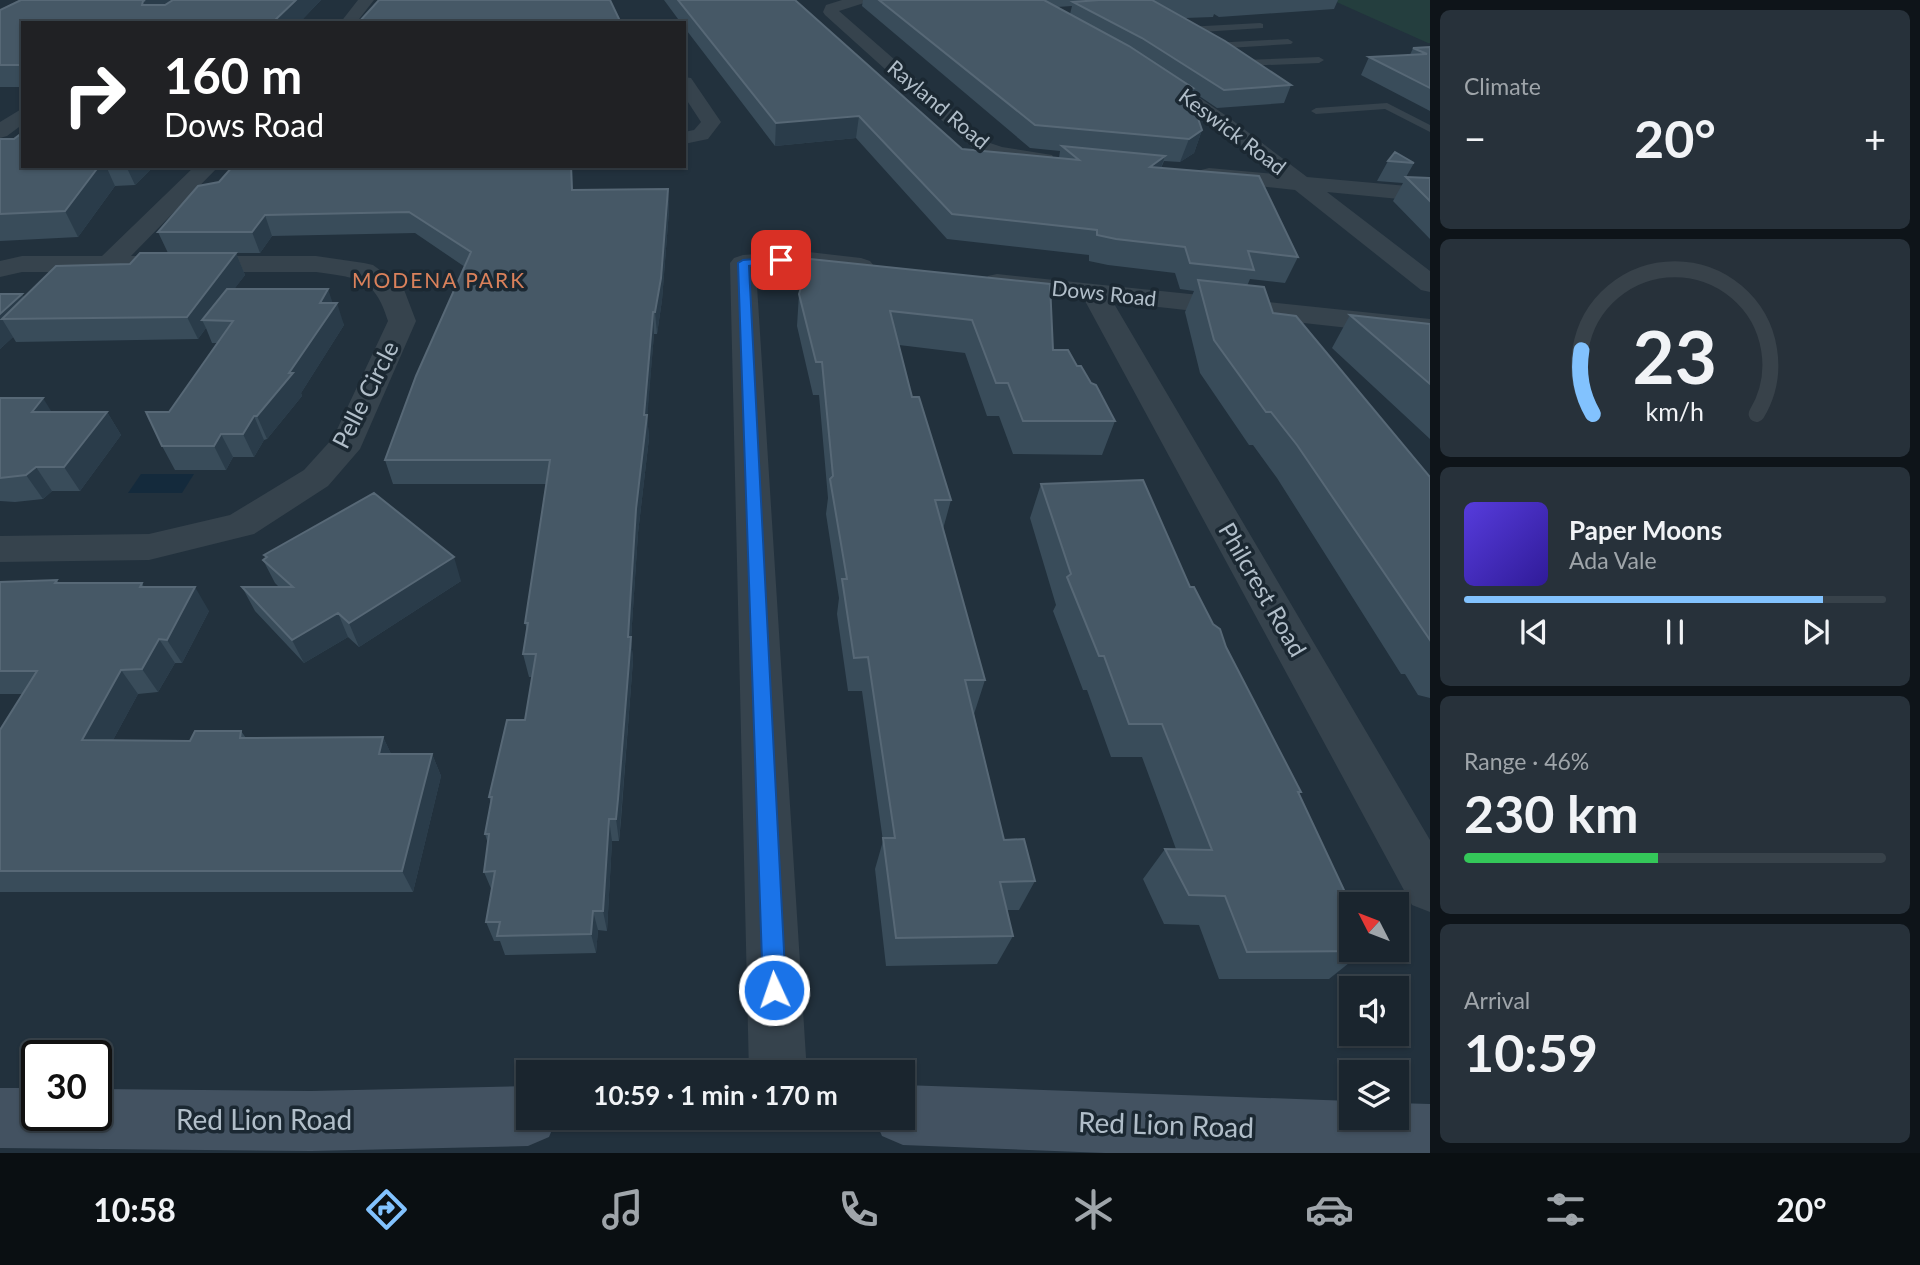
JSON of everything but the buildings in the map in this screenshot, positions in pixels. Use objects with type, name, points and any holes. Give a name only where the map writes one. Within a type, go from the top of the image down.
[{"type":"street","points":[[350,21],[366,0]]},
{"type":"street","name":"Rayland Road","points":[[859,0],[831,8],[831,12],[983,147],[1023,158],[1065,162]]},
{"type":"street","name":"Keswick Road","points":[[1135,62],[1221,121],[1430,284]]},
{"type":"street","points":[[686,85],[711,122],[701,135],[686,138]]},
{"type":"street","points":[[0,132],[21,116]]},
{"type":"street","points":[[0,143],[21,144]]},
{"type":"street","points":[[110,263],[206,168]]},
{"type":"street","points":[[1190,174],[1430,195]]},
{"type":"street","points":[[777,1060],[743,263],[800,259],[880,268]]},
{"type":"street","name":"Pelle Circle","points":[[0,269],[22,264],[316,264],[364,271],[393,293],[402,321],[348,442],[316,478],[241,525],[149,547],[0,549]]},
{"type":"street","name":"Dows Road","points":[[974,279],[1430,328]]},
{"type":"street","name":"Philcrest Road","points":[[1094,293],[1430,887]]},
{"type":"street","name":"Red Lion Road","points":[[915,1115],[1430,1135]]},
{"type":"street","name":"Red Lion Road","points":[[0,1118],[306,1137],[516,1117]]},
{"type":"lane","points":[[1176,24],[1243,64],[1319,60]]},
{"type":"lane","points":[[1186,30],[1260,26]]},
{"type":"lane","points":[[1213,46],[1288,42]]},
{"type":"lane","points":[[1316,111],[1387,106],[1430,129]]},
{"type":"green space","points":[[1332,0],[1430,0],[1430,43],[1428,43]]},
{"type":"water","points":[[141,474],[194,474],[182,493],[128,493]]},
{"type":"district","name":"MODENA PARK","points":[[439,281]]},
{"type":"route","points":[[774,990],[743,263],[781,260]]}]
